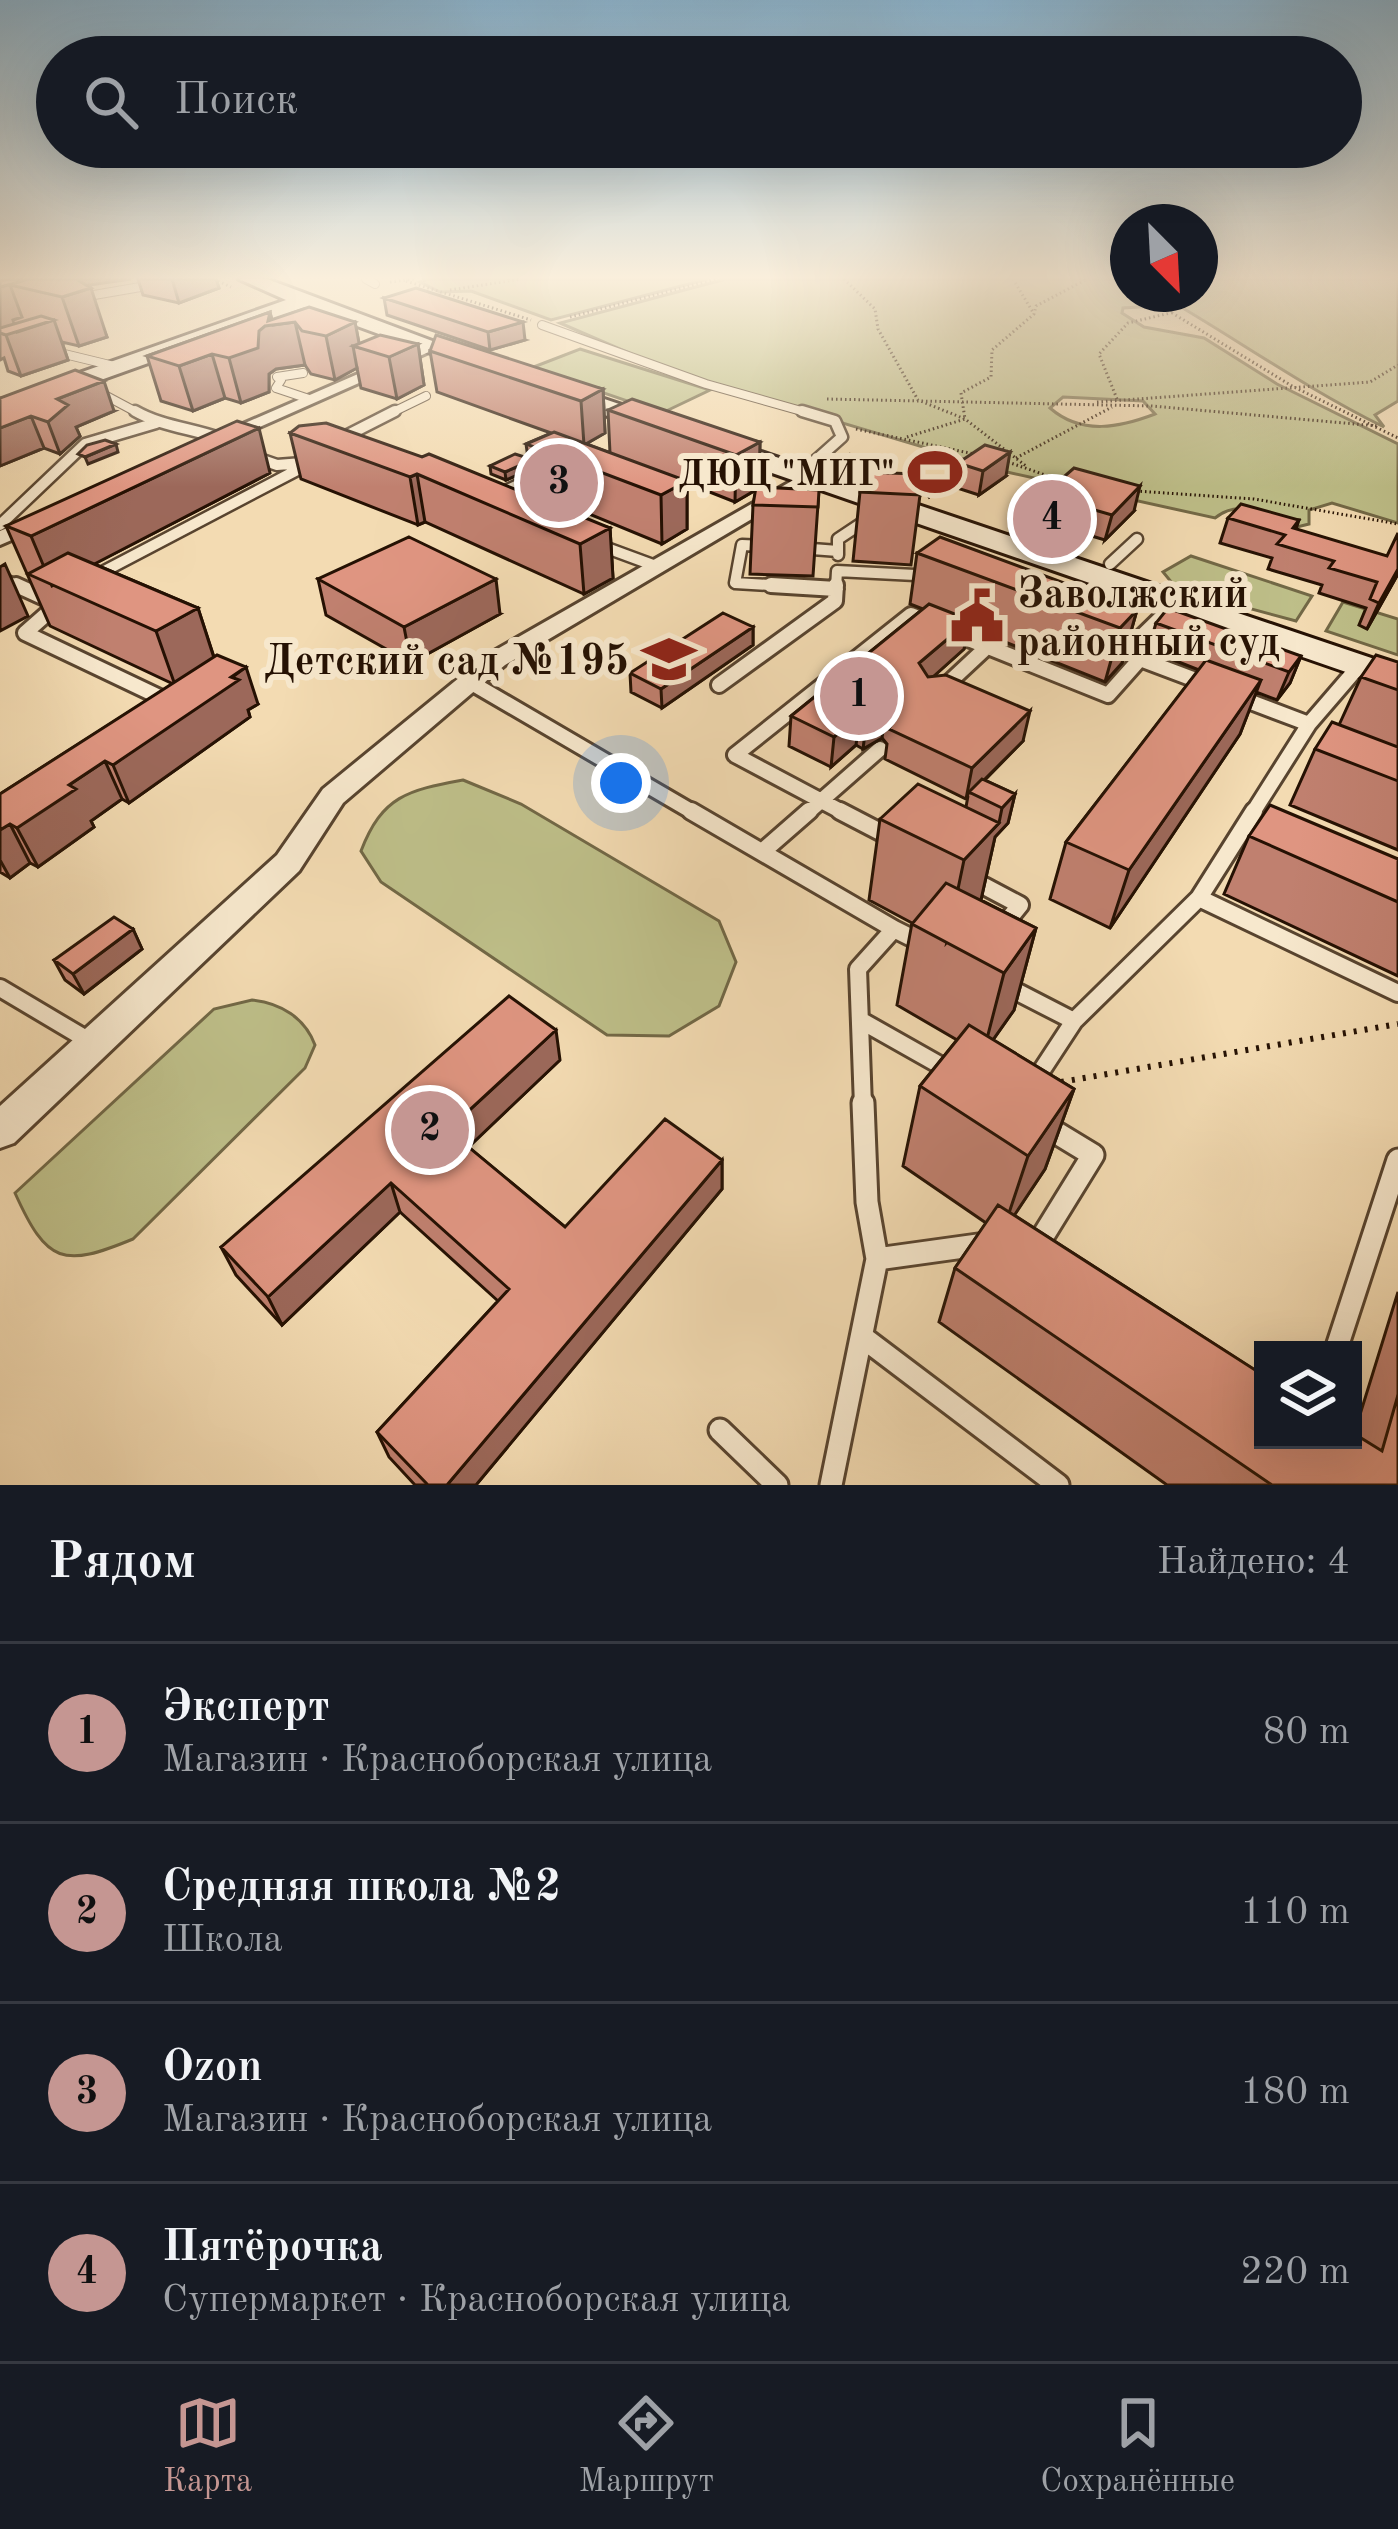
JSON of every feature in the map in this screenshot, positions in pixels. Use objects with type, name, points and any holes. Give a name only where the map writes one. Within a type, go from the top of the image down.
[{"type":"street","points":[[0,409],[170,348]]},
{"type":"street","points":[[189,452],[427,348]]},
{"type":"street","points":[[438,348],[644,428],[725,448],[891,505],[978,543],[1178,602],[1398,679]]},
{"type":"street","points":[[0,1131],[288,862],[333,796],[496,660],[811,478]]},
{"type":"street","points":[[0,539],[63,510]]},
{"type":"lane","points":[[607,348],[706,384],[835,421],[842,437],[805,470],[725,448]]},
{"type":"lane","points":[[33,349],[118,367]]},
{"type":"lane","points":[[146,357],[170,364]]},
{"type":"lane","points":[[303,373],[277,377],[281,380],[276,388],[309,399]]},
{"type":"lane","points":[[74,382],[156,423]]},
{"type":"lane","points":[[289,465],[426,395]]},
{"type":"lane","points":[[0,525],[85,444],[156,423],[180,424],[289,465],[335,456]]},
{"type":"lane","points":[[89,579],[311,463]]},
{"type":"lane","points":[[514,512],[484,501],[549,471]]},
{"type":"lane","points":[[719,685],[835,601],[838,539],[891,505]]},
{"type":"lane","points":[[574,535],[653,566]]},
{"type":"lane","points":[[1110,564],[1137,539]]},
{"type":"lane","points":[[836,589],[735,583],[742,545],[838,550]]},
{"type":"lane","points":[[902,586],[922,570],[936,575]]},
{"type":"lane","points":[[837,571],[915,575]]},
{"type":"lane","points":[[0,578],[49,600]]},
{"type":"lane","points":[[49,600],[69,590]]},
{"type":"lane","points":[[49,600],[50,611],[25,633],[175,704],[155,718]]},
{"type":"lane","points":[[900,842],[735,754],[911,616],[1108,695],[1178,602]]},
{"type":"lane","points":[[1110,638],[1309,724]]},
{"type":"lane","points":[[932,698],[988,646]]},
{"type":"lane","points":[[877,1259],[986,1244],[1024,1268],[1093,1155],[1024,1098],[1074,1022],[1198,898],[1309,724],[1359,666]]},
{"type":"lane","points":[[470,682],[932,948]]},
{"type":"lane","points":[[762,852],[880,749]]},
{"type":"lane","points":[[1289,755],[1311,764]]},
{"type":"lane","points":[[1238,836],[1258,844]]},
{"type":"lane","points":[[960,874],[1020,905],[995,936]]},
{"type":"lane","points":[[1198,898],[1398,993]]},
{"type":"lane","points":[[831,1485],[865,1339],[877,1259],[867,1202],[859,970],[894,929]]},
{"type":"lane","points":[[991,979],[1074,1022]]},
{"type":"lane","points":[[0,988],[91,1042]]},
{"type":"lane","points":[[860,1020],[978,1087]]},
{"type":"lane","points":[[1339,1341],[1398,1160]]},
{"type":"lane","points":[[865,1339],[1058,1485]]},
{"type":"lane","points":[[720,1430],[777,1485]]},
{"type":"path","points":[[889,348],[918,400],[965,419],[1030,470]]},
{"type":"path","points":[[965,419],[962,393],[991,377],[994,348]]},
{"type":"path","points":[[1105,348],[1100,354],[1116,402]]},
{"type":"path","points":[[1232,348],[1292,386],[1398,438]]},
{"type":"path","points":[[825,399],[1075,404],[1223,396],[1370,382],[1398,365]]},
{"type":"path","points":[[1016,458],[1116,402],[1378,427]]},
{"type":"path","points":[[896,438],[965,419]]},
{"type":"path","points":[[835,421],[983,456]]},
{"type":"path","points":[[842,437],[850,456],[888,470]]},
{"type":"path","points":[[1005,460],[1083,484]]},
{"type":"path","points":[[1126,490],[1254,499],[1398,524]]},
{"type":"path","points":[[1024,1098],[1398,1024]]},
{"type":"green space","points":[[618,348],[1220,348],[1277,384],[1398,444],[1398,523],[1332,503],[1309,510],[1309,524],[1293,528],[1244,509],[1215,518],[1007,472],[675,373]],"holes":[[[1063,397],[1143,401],[1155,414],[1088,426],[1050,408]]]},
{"type":"green space","points":[[1248,348],[1398,348],[1398,401],[1375,415],[1384,427]]},
{"type":"green space","points":[[580,349],[710,390],[662,413],[531,368]]},
{"type":"green space","points":[[1191,556],[1312,596],[1296,621],[1177,589],[1163,572]]},
{"type":"green space","points":[[1343,602],[1398,619],[1398,655],[1326,631]]},
{"type":"green space","points":[[463,780],[521,804],[719,921],[736,962],[719,1006],[669,1036],[607,1035],[381,882],[361,851],[378,818],[412,792]]},
{"type":"green space","points":[[252,1000],[282,1008],[305,1027],[315,1045],[305,1068],[133,1239],[73,1256],[48,1246],[15,1193],[214,1009]]},
{"type":"building","points":[[169,348],[257,348],[229,358],[212,354],[179,366],[147,356]]},
{"type":"building","points":[[361,348],[408,348],[389,357]]},
{"type":"building","points":[[477,348],[603,389],[581,401],[430,351]]},
{"type":"building","points":[[75,370],[104,381],[57,399],[68,405],[48,422],[31,416],[0,428],[0,398]]},
{"type":"building","points":[[632,399],[760,442],[736,455],[608,410]]},
{"type":"building","points":[[237,421],[259,428],[31,536],[6,526]]},
{"type":"building","points":[[326,423],[422,457],[429,454],[610,528],[580,544],[417,474],[410,477],[290,433],[299,426]]},
{"type":"building","points":[[554,432],[687,481],[661,495],[526,444]]},
{"type":"building","points":[[105,440],[116,444],[85,457],[78,454],[87,445]]},
{"type":"building","points":[[985,445],[1010,452],[983,471],[958,463]]},
{"type":"building","points":[[515,454],[528,462],[505,472],[490,466]]},
{"type":"building","points":[[1074,468],[1140,486],[1112,515],[1043,495]]},
{"type":"building","points":[[862,472],[917,474],[920,495],[860,492]]},
{"type":"building","points":[[756,487],[819,490],[818,507],[753,505]]},
{"type":"building","points":[[1241,504],[1299,520],[1293,528],[1387,556],[1398,533],[1398,569],[1379,603],[1370,599],[1377,582],[1329,568],[1334,561],[1277,544],[1285,535],[1228,518]]},
{"type":"building","points":[[409,537],[496,579],[404,627],[318,579]]},
{"type":"building","points":[[940,537],[1137,610],[1120,628],[917,553]]},
{"type":"building","points":[[68,553],[198,608],[156,631],[28,574]]},
{"type":"building","points":[[929,604],[970,620],[919,663],[928,677],[946,675],[1030,711],[972,768],[889,729],[895,718],[886,708],[867,718],[860,715],[834,737],[791,716]]},
{"type":"building","points":[[1168,608],[1301,656],[1289,672],[1156,623]]},
{"type":"building","points":[[723,613],[753,627],[661,689],[630,673]]},
{"type":"building","points":[[217,655],[246,667],[231,677],[239,680],[113,765],[105,761],[69,785],[76,789],[17,828],[10,824],[0,830],[0,794]]},
{"type":"building","points":[[1376,655],[1398,662],[1398,690],[1361,677]]},
{"type":"building","points":[[1206,660],[1261,680],[1129,870],[1066,842]]},
{"type":"building","points":[[1332,722],[1398,747],[1398,781],[1315,749]]},
{"type":"building","points":[[982,779],[1015,794],[1002,808],[969,792]]},
{"type":"building","points":[[918,784],[999,823],[964,860],[880,819]]},
{"type":"building","points":[[1270,805],[1398,859],[1398,902],[1249,836]]},
{"type":"building","points":[[946,883],[1036,928],[1004,973],[912,924]]},
{"type":"building","points":[[114,917],[133,929],[73,974],[54,960]]},
{"type":"building","points":[[509,996],[556,1030],[448,1130],[565,1227],[665,1119],[722,1160],[447,1485],[428,1485],[377,1432],[509,1289],[391,1183],[268,1297],[221,1247]]},
{"type":"building","points":[[969,1025],[1074,1089],[1028,1156],[920,1086]]},
{"type":"building","points":[[998,1205],[1254,1369],[1254,1449],[1362,1449],[1362,1439],[1382,1451],[1398,1395],[1398,1485],[1272,1485],[955,1268]]},
{"type":"place","name":"ДЮЦ \"МИГ\"","points":[[935,472]]},
{"type":"place","name":"Ozon","points":[[559,483]]},
{"type":"place","name":"Пятёрочка","points":[[1052,519]]},
{"type":"place","name":"Заволжский районный суд","points":[[977,616]]},
{"type":"place","name":"Детский сад №195","points":[[669,659]]},
{"type":"place","name":"Эксперт","points":[[859,696]]},
{"type":"place","name":"Средняя школа №2","points":[[430,1130]]}]
